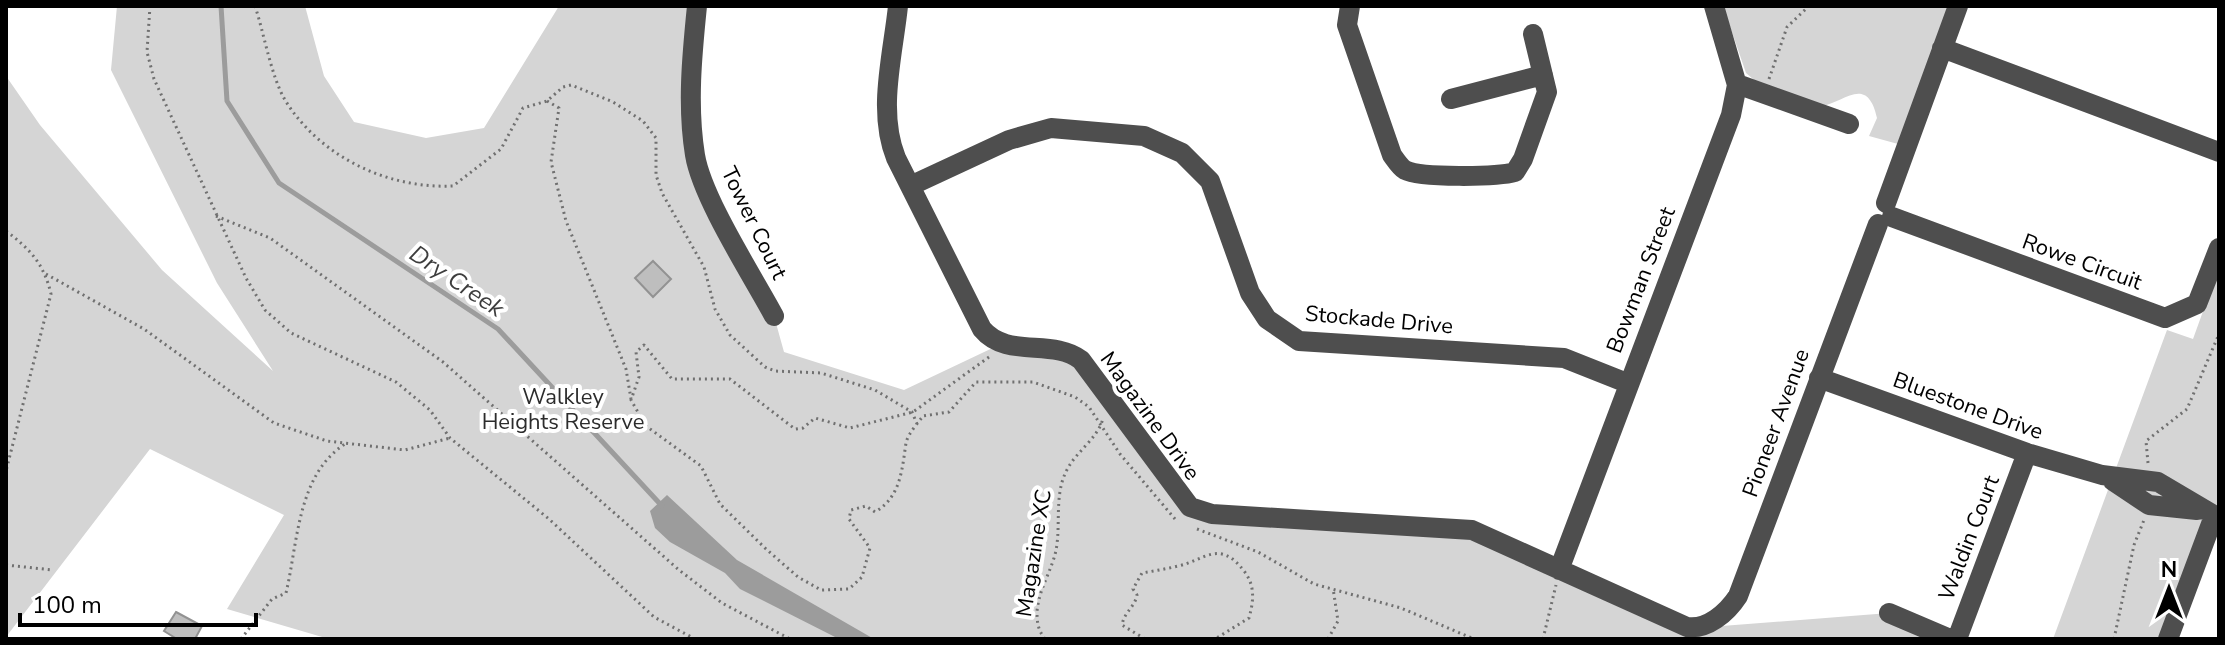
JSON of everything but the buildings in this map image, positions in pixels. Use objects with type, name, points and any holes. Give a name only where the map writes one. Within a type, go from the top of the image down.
[{"type":"street","name":"Tower Court","points":[[697,6],[691,66],[695,156],[706,187],[774,316]]},
{"type":"street","name":"Magazine Drive","points":[[898,6],[887,124],[892,148],[986,335],[1001,344],[1066,352],[1081,360],[1190,507],[1212,514],[1472,530],[1677,624],[1704,628]]},
{"type":"street","points":[[1350,6],[1347,25],[1392,155],[1404,170],[1497,177],[1515,172],[1547,92],[1533,34]]},
{"type":"street","name":"Bowman Street","points":[[1559,570],[1627,383],[1731,115],[1737,84],[1714,6]]},
{"type":"street","name":"Pioneer Avenue","points":[[1704,628],[1729,608],[1738,596],[1819,378],[1885,215],[1958,6]]},
{"type":"street","points":[[1942,48],[2219,152]]},
{"type":"street","points":[[1451,99],[1543,75]]},
{"type":"street","points":[[1737,84],[1849,124]]},
{"type":"street","name":"Stockade Drive","points":[[910,186],[1009,140],[1051,128],[1144,136],[1182,153],[1210,181],[1250,293],[1267,319],[1299,341],[1564,358],[1627,383]]},
{"type":"street","name":"Rowe Circuit","points":[[1885,215],[2165,318],[2197,304],[2219,248]]},
{"type":"street","name":"Bluestone Drive","points":[[1819,378],[2027,453],[2102,475],[2158,482],[2212,515]]},
{"type":"street","name":"Waldin Court","points":[[1957,639],[2027,453]]},
{"type":"street","name":"Bluestone Drive","points":[[2102,475],[2149,505],[2212,515]]},
{"type":"street","points":[[2168,639],[2212,515]]},
{"type":"street","points":[[1889,613],[1950,639]]},
{"type":"path","points":[[150,6],[147,52],[154,79],[216,216],[265,310],[291,333],[396,382],[430,410],[450,438],[549,519],[654,617],[695,639]]},
{"type":"path","points":[[255,6],[283,98],[297,116],[347,161],[404,184],[453,186],[501,149],[523,108],[547,101],[563,87],[571,85],[613,102],[643,121],[656,138],[656,175],[662,193],[704,267],[715,309],[730,335],[751,356],[775,371],[821,373],[875,390],[912,412],[917,424]]},
{"type":"path","points":[[1764,94],[1787,27],[1809,6]]},
{"type":"path","points":[[547,101],[559,108],[551,162],[559,181],[566,221],[626,369],[631,400],[646,426],[701,466],[720,504],[798,577],[821,590],[849,589],[862,577],[870,548],[849,519],[851,510],[866,506],[875,512],[891,498],[906,460],[906,441],[923,416],[949,412],[976,382],[1033,382],[1054,387]]},
{"type":"path","points":[[216,216],[270,238],[443,362],[679,570],[722,603],[790,639]]},
{"type":"path","points":[[6,231],[35,254],[46,274],[51,294],[6,471]]},
{"type":"path","points":[[46,274],[144,329],[274,423],[345,444],[405,450],[450,438]]},
{"type":"path","points":[[2158,482],[2160,470],[2147,460],[2146,441],[2187,409],[2219,334]]},
{"type":"path","points":[[631,400],[639,377],[636,352],[644,345],[672,379],[730,379],[795,429],[803,428],[815,418],[843,427],[858,427],[912,412],[988,357],[999,356]]},
{"type":"path","name":"Magazine XC","points":[[1045,639],[1038,630],[1037,609],[1042,583],[1054,558],[1061,487],[1066,469],[1103,423],[1103,411]]},
{"type":"path","points":[[241,639],[272,599],[286,593],[303,510],[316,471],[345,444]]},
{"type":"path","points":[[2114,639],[2134,545],[2149,505]]},
{"type":"path","points":[[1145,639],[1122,625],[1123,616],[1135,603],[1137,595],[1133,589],[1142,573],[1182,566],[1202,554],[1216,554],[1231,557],[1243,569],[1254,594],[1249,618],[1215,639]]},
{"type":"path","points":[[6,565],[53,570]]},
{"type":"path","points":[[1543,639],[1559,570]]},
{"type":"path","points":[[1328,639],[1338,621],[1333,588],[1401,608],[1474,639]]},
{"type":"green space","name":"Walkley Heights Reserve","points":[[117,6],[305,6],[324,76],[354,122],[426,138],[484,128],[559,6],[700,6],[693,47],[706,187],[774,316],[784,352],[904,390],[1001,344],[1075,355],[1190,507],[1472,530],[1696,628],[1889,613],[1950,639],[329,639],[227,609],[284,515],[150,449],[6,637],[6,76],[40,125],[162,270],[273,371],[217,283],[111,70]]},
{"type":"green space","points":[[1723,6],[1949,6],[1898,144],[1869,136],[1877,118],[1873,104],[1861,94],[1821,106],[1760,85],[1746,73]]},
{"type":"green space","points":[[2219,267],[2219,523],[2172,639],[2053,639],[2167,330],[2193,339]]},
{"type":"shaded area","points":[[667,495],[737,560],[874,639],[839,639],[740,589],[725,573],[670,542],[655,528],[650,511]]},
{"type":"waterway","name":"Dry Creek","points":[[221,6],[227,101],[279,183],[498,329],[662,506]]}]
